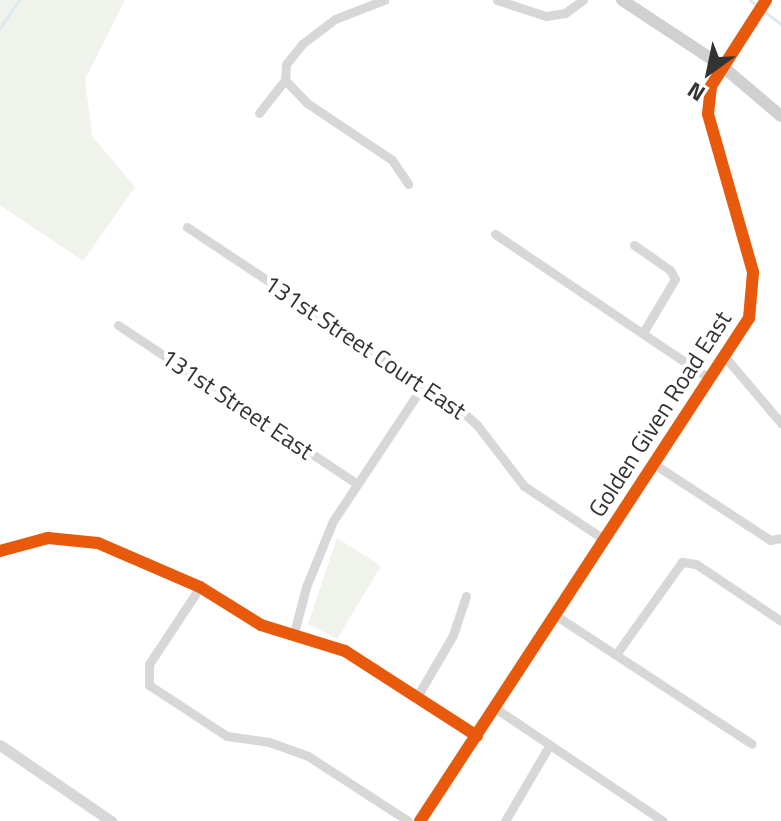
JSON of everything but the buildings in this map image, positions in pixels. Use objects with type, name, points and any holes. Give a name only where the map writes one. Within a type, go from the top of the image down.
[{"type":"main road","points":[[622,0],[722,66],[781,116]]},
{"type":"street","points":[[259,113],[285,80],[286,64],[318,30],[382,0]]},
{"type":"street","points":[[497,0],[546,16],[565,13],[583,0]]},
{"type":"street","name":"Golden Given Road East","points":[[420,821],[749,318],[755,282],[709,122],[709,94],[722,66],[766,0]]},
{"type":"street","points":[[285,80],[307,103],[392,160],[408,184]]},
{"type":"street","name":"131st Street Court East","points":[[187,227],[424,384],[473,420],[524,486],[605,540]]},
{"type":"street","points":[[495,234],[710,379]]},
{"type":"street","points":[[634,245],[670,270],[675,279],[643,333]]},
{"type":"street","name":"131st Street East","points":[[118,325],[356,483]]},
{"type":"street","points":[[725,357],[781,423]]},
{"type":"street","points":[[294,633],[313,565],[356,483],[424,384]]},
{"type":"street","points":[[654,464],[770,540],[781,538]]},
{"type":"street","points":[[0,551],[48,538],[90,541],[200,587],[261,625],[345,651],[418,695],[477,736]]},
{"type":"street","points":[[617,653],[671,573],[689,562],[781,621]]},
{"type":"street","points":[[200,587],[149,664],[147,682],[227,736],[269,742],[308,756],[408,821]]},
{"type":"street","points":[[418,695],[453,635],[466,596]]},
{"type":"street","points":[[555,615],[752,744]]},
{"type":"street","points":[[495,708],[663,821]]},
{"type":"street","points":[[0,745],[111,821]]},
{"type":"street","points":[[505,821],[549,746]]},
{"type":"shaded area","points":[[0,0],[125,0],[85,79],[92,136],[135,187],[83,261],[0,205]]},
{"type":"shaded area","points":[[337,538],[381,566],[337,639],[308,624]]},
{"type":"waterway","points":[[0,28],[19,0]]},
{"type":"waterway","points":[[750,0],[781,24]]},
{"type":"cycle path","points":[[420,821],[749,318],[753,272],[708,114],[711,86],[766,0]]},
{"type":"cycle path","points":[[0,551],[48,538],[98,543],[200,587],[261,625],[345,651],[477,736]]}]
